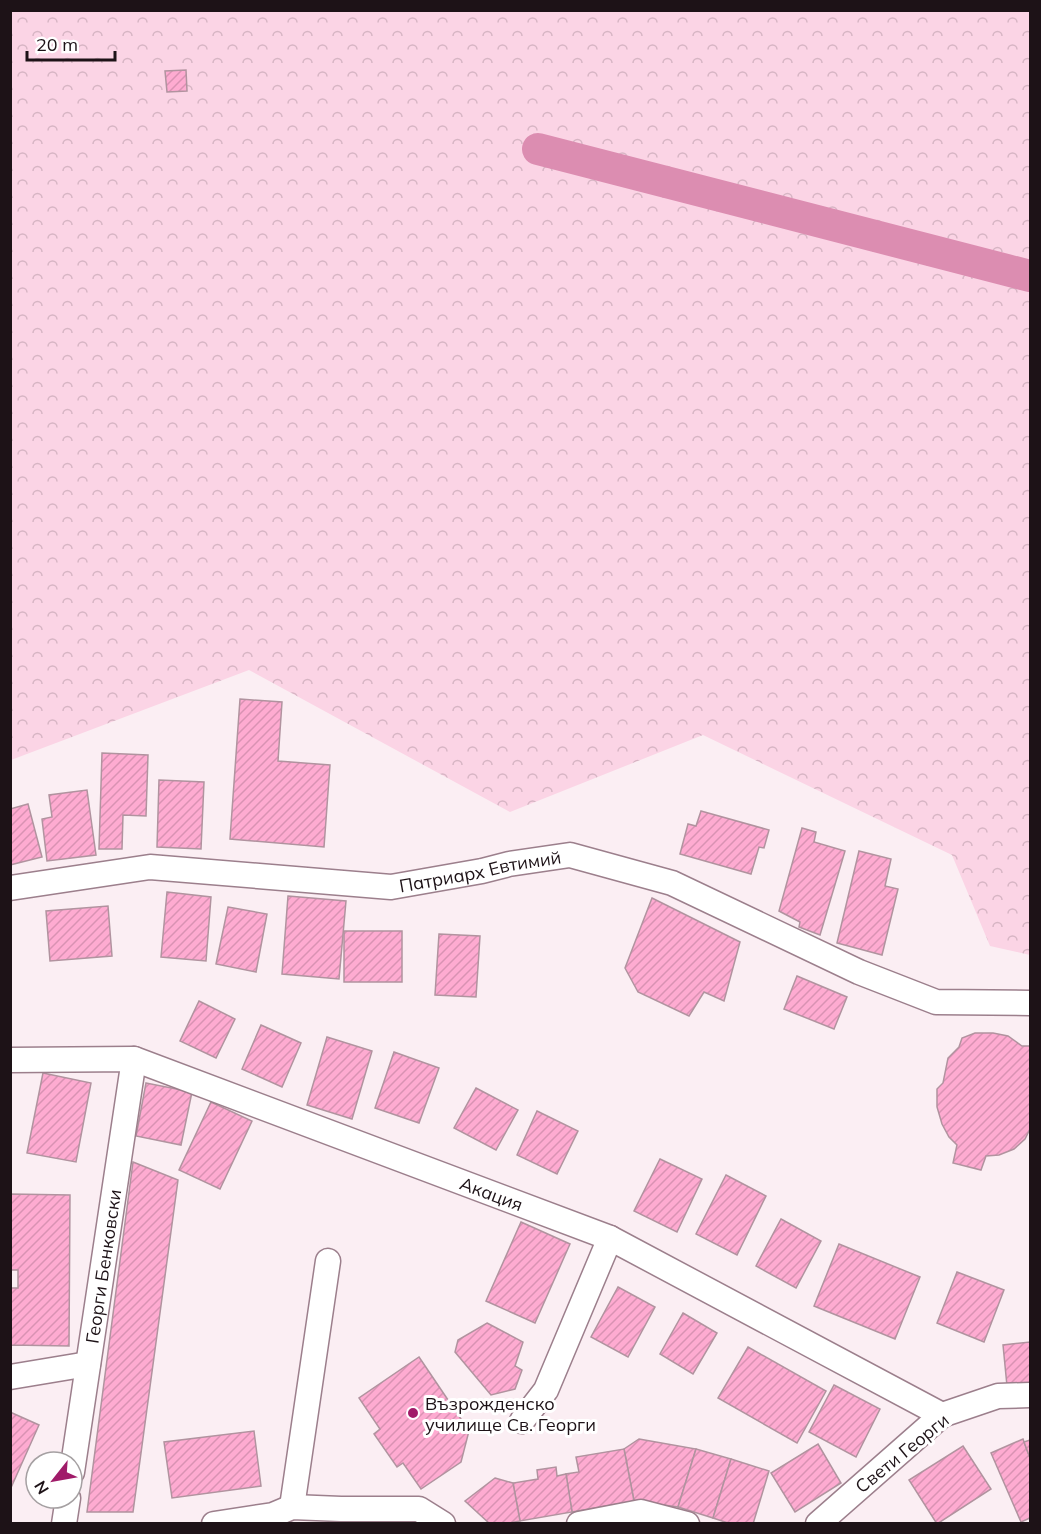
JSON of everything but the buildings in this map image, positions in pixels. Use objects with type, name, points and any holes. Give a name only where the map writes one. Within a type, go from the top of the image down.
[{"type":"street","name":"Патриарх Евтимий","points":[[10,888],[150,867],[391,887],[509,864],[570,855],[672,883],[859,972],[936,1002],[1030,1003]]},
{"type":"street","name":"Акация","points":[[10,1060],[134,1059],[610,1238],[942,1416]]},
{"type":"street","name":"Георги Бенковски","points":[[75,1450],[134,1059]]},
{"type":"street","points":[[522,1421],[546,1390],[610,1238]]},
{"type":"street","points":[[282,1515],[328,1261]]},
{"type":"street","points":[[10,1377],[88,1364]]},
{"type":"street","name":"Свети Георги","points":[[818,1524],[942,1416],[998,1396],[1030,1395]]},
{"type":"street","points":[[214,1524],[341,1509],[419,1509],[443,1524]]},
{"type":"street","points":[[579,1524],[640,1512],[687,1524]]},
{"type":"green space","points":[[11,11],[1030,11],[1030,955],[990,946],[952,855],[703,735],[510,812],[249,670],[11,760]]},
{"type":"waterway","points":[[538,149],[1030,276]]},
{"type":"place","name":"Възрожденско училище Св. Георги","points":[[413,1413]]}]
